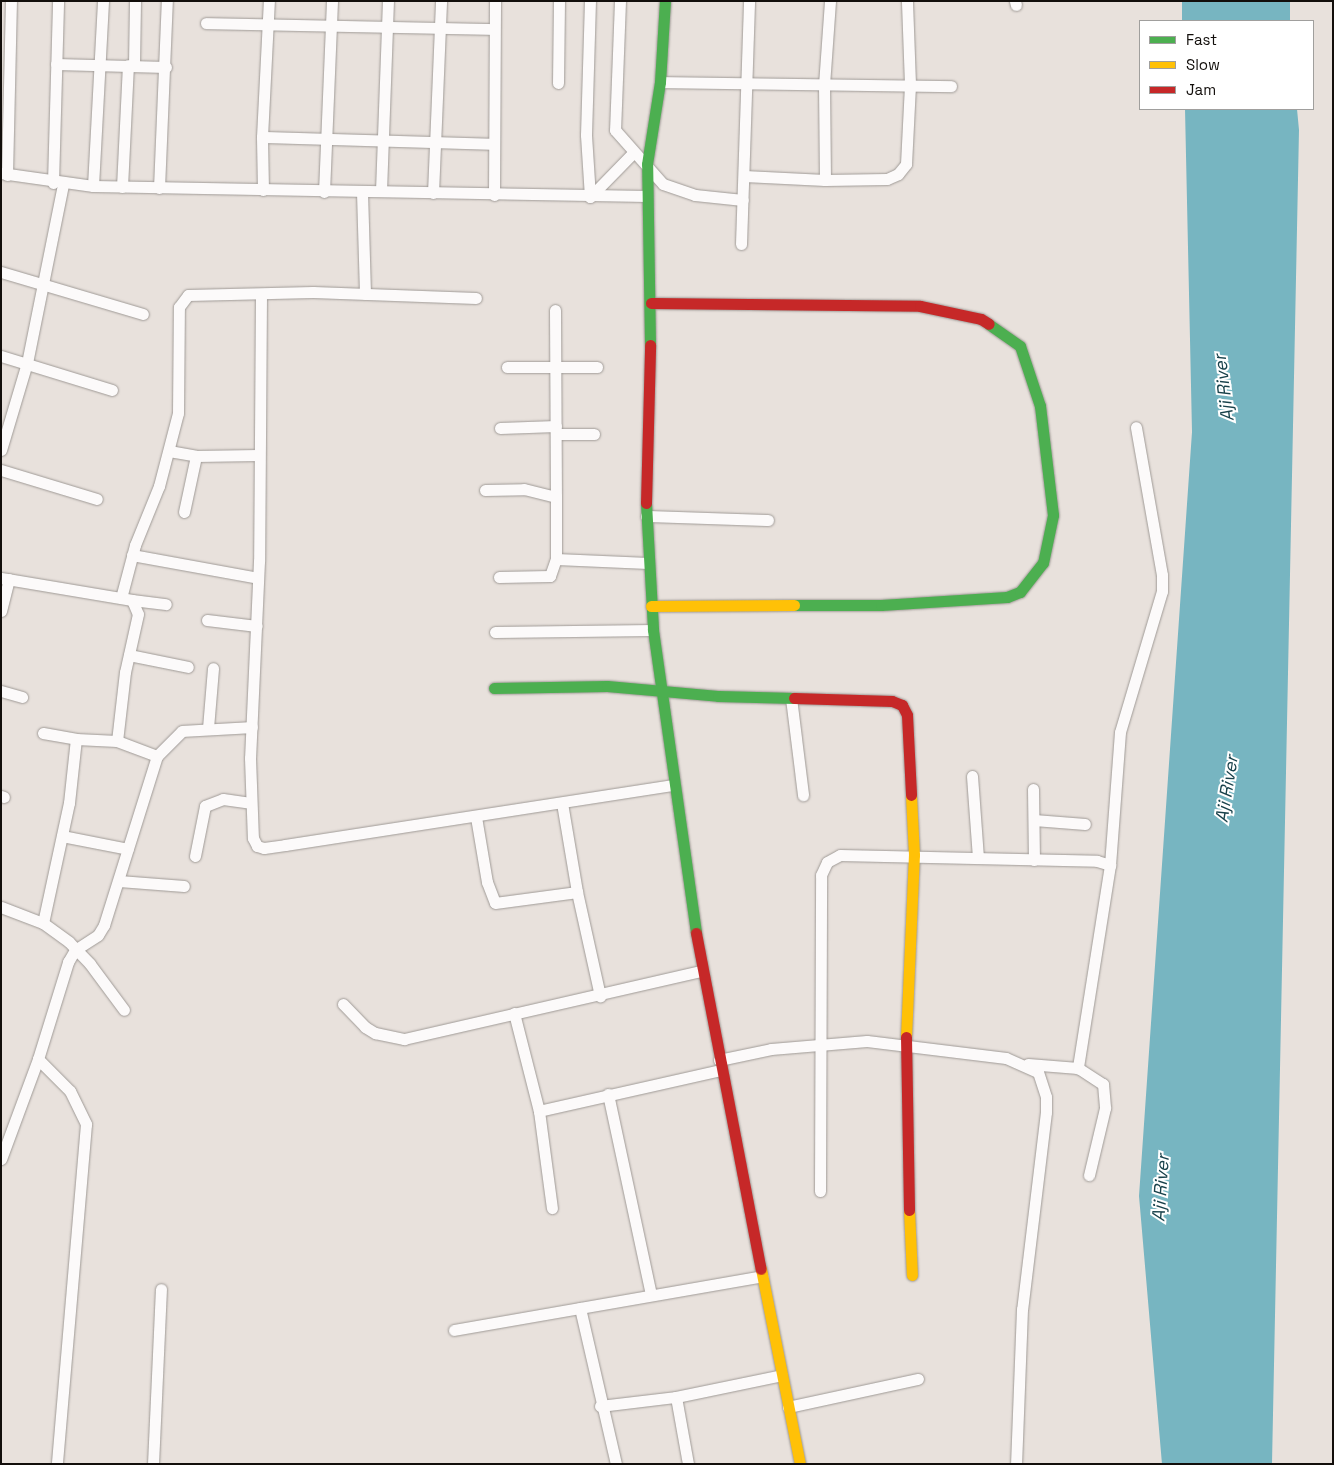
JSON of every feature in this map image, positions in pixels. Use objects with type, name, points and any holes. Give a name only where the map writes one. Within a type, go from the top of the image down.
[{"type":"street","points":[[11,1],[7,22],[8,66],[4,174],[58,183],[92,186],[590,197],[647,196]]},
{"type":"street","points":[[1,450],[27,363],[45,285],[58,183],[56,64],[58,1]]},
{"type":"street","points":[[92,186],[102,65],[103,1]]},
{"type":"street","points":[[122,187],[135,1]]},
{"type":"street","points":[[159,188],[168,1]]},
{"type":"street","points":[[263,190],[262,137],[269,1]]},
{"type":"street","points":[[324,192],[332,1]]},
{"type":"street","points":[[381,191],[388,1]]},
{"type":"street","points":[[433,193],[441,1]]},
{"type":"street","points":[[494,195],[493,29],[495,1]]},
{"type":"street","points":[[558,83],[559,1]]},
{"type":"street","points":[[590,1],[586,134],[590,197]]},
{"type":"street","points":[[620,1],[615,130],[633,153],[647,164],[663,184],[678,191],[743,200]]},
{"type":"street","points":[[665,1],[660,82],[647,164],[647,246],[651,302],[646,516],[653,630],[673,785],[702,972],[800,1464]]},
{"type":"street","points":[[741,244],[749,84],[749,1]]},
{"type":"street","points":[[825,180],[824,85],[830,1]]},
{"type":"street","points":[[744,176],[825,180],[887,179],[898,174],[906,164],[910,84],[907,1]]},
{"type":"street","points":[[206,24],[493,29]]},
{"type":"street","points":[[56,64],[166,67]]},
{"type":"street","points":[[660,82],[951,86]]},
{"type":"street","points":[[262,137],[326,141],[493,144]]},
{"type":"street","points":[[590,197],[633,153]]},
{"type":"street","points":[[362,192],[365,294]]},
{"type":"street","points":[[1,272],[143,314]]},
{"type":"street","points":[[117,741],[129,655],[138,614],[127,599],[132,555],[169,451],[178,413],[178,319],[182,300],[195,294],[365,294],[476,298]]},
{"type":"street","points":[[261,294],[258,578],[251,803],[253,838],[257,846],[264,848],[476,817],[673,785]]},
{"type":"street","points":[[651,302],[920,306],[981,319],[1020,346],[1040,406],[1053,515],[1042,563],[1014,596],[882,605],[651,606]]},
{"type":"street","points":[[499,577],[550,576],[556,559],[555,310]]},
{"type":"street","points":[[1,356],[112,390]]},
{"type":"street","points":[[507,367],[597,367]]},
{"type":"street","points":[[1078,1068],[1110,865],[1120,732],[1162,591],[1162,575],[1136,427]]},
{"type":"street","points":[[500,428],[556,430],[594,434]]},
{"type":"street","points":[[169,451],[196,456],[258,455]]},
{"type":"street","points":[[184,512],[196,456]]},
{"type":"street","points":[[1,470],[96,499]]},
{"type":"street","points":[[485,490],[524,489],[556,497]]},
{"type":"street","points":[[646,516],[768,520]]},
{"type":"street","points":[[132,555],[258,578]]},
{"type":"street","points":[[556,559],[648,563]]},
{"type":"street","points":[[1,611],[5,578],[166,604]]},
{"type":"street","points":[[207,620],[257,626]]},
{"type":"street","points":[[495,632],[653,630]]},
{"type":"street","points":[[129,655],[188,667]]},
{"type":"street","points":[[208,728],[213,668]]},
{"type":"street","points":[[494,688],[607,686],[718,696],[892,701],[902,704],[907,715],[914,855],[906,1044],[906,1142],[912,1275]]},
{"type":"street","points":[[1,691],[22,698]]},
{"type":"street","points":[[790,698],[803,796]]},
{"type":"street","points":[[1,1159],[38,1059],[58,986],[75,950],[98,935],[119,881],[157,756],[182,732],[208,728],[252,727]]},
{"type":"street","points":[[43,733],[76,739],[117,741],[157,756]]},
{"type":"street","points":[[43,923],[62,836],[76,739]]},
{"type":"street","points":[[972,776],[978,858]]},
{"type":"street","points":[[1033,789],[1034,860]]},
{"type":"street","points":[[195,856],[205,806],[223,799],[251,803]]},
{"type":"street","points":[[562,804],[577,892],[600,996]]},
{"type":"street","points":[[476,817],[487,882],[495,903],[577,892]]},
{"type":"street","points":[[1034,820],[1085,824]]},
{"type":"street","points":[[62,836],[128,849]]},
{"type":"street","points":[[820,1191],[821,875],[827,862],[840,855],[914,855],[1096,861],[1110,865]]},
{"type":"street","points":[[119,881],[184,886]]},
{"type":"street","points":[[1,906],[43,923],[75,950],[90,964],[124,1010]]},
{"type":"street","points":[[343,1004],[370,1030],[404,1039],[702,972]]},
{"type":"street","points":[[514,1013],[539,1111],[552,1208]]},
{"type":"street","points":[[539,1111],[720,1065],[771,1048],[867,1040],[906,1044],[1006,1058],[1026,1064],[1078,1068],[1103,1084],[1106,1096],[1089,1175]]},
{"type":"street","points":[[38,1059],[70,1091],[86,1124],[57,1464]]},
{"type":"street","points":[[1016,1464],[1022,1309],[1046,1112],[1042,1082],[1038,1072],[1026,1064]]},
{"type":"street","points":[[608,1094],[651,1294]]},
{"type":"street","points":[[454,1330],[762,1276]]},
{"type":"street","points":[[153,1464],[161,1289]]},
{"type":"street","points":[[580,1308],[600,1406],[616,1464]]},
{"type":"street","points":[[600,1406],[676,1397],[782,1375]]},
{"type":"street","points":[[788,1407],[918,1379]]},
{"type":"street","points":[[676,1397],[688,1464]]},
{"type":"water","points":[[1182,1],[1290,1],[1290,20],[1182,20]]},
{"type":"water","name":"Aji River","points":[[1185,110],[1297,110],[1299,130],[1272,1464],[1162,1464],[1139,1196],[1192,432]]},
{"type":"traffic: fast","points":[[650,345],[647,164],[660,82],[665,1]]},
{"type":"traffic: fast","points":[[794,605],[881,605],[1007,597],[1020,592],[1043,563],[1053,515],[1040,406],[1020,346],[989,324]]},
{"type":"traffic: fast","points":[[646,503],[653,630],[696,933]]},
{"type":"traffic: fast","points":[[494,688],[607,686],[718,696],[794,698]]},
{"type":"traffic: slow","points":[[651,606],[794,605]]},
{"type":"traffic: slow","points":[[906,1037],[914,855],[911,795]]},
{"type":"traffic: slow","points":[[909,1210],[912,1275]]},
{"type":"traffic: slow","points":[[761,1269],[800,1464]]},
{"type":"traffic: jam","points":[[651,303],[920,306],[981,319],[989,324]]},
{"type":"traffic: jam","points":[[646,503],[650,345]]},
{"type":"traffic: jam","points":[[794,698],[892,701],[902,705],[907,715],[911,795]]},
{"type":"traffic: jam","points":[[696,933],[761,1269]]},
{"type":"traffic: jam","points":[[906,1037],[909,1210]]}]
